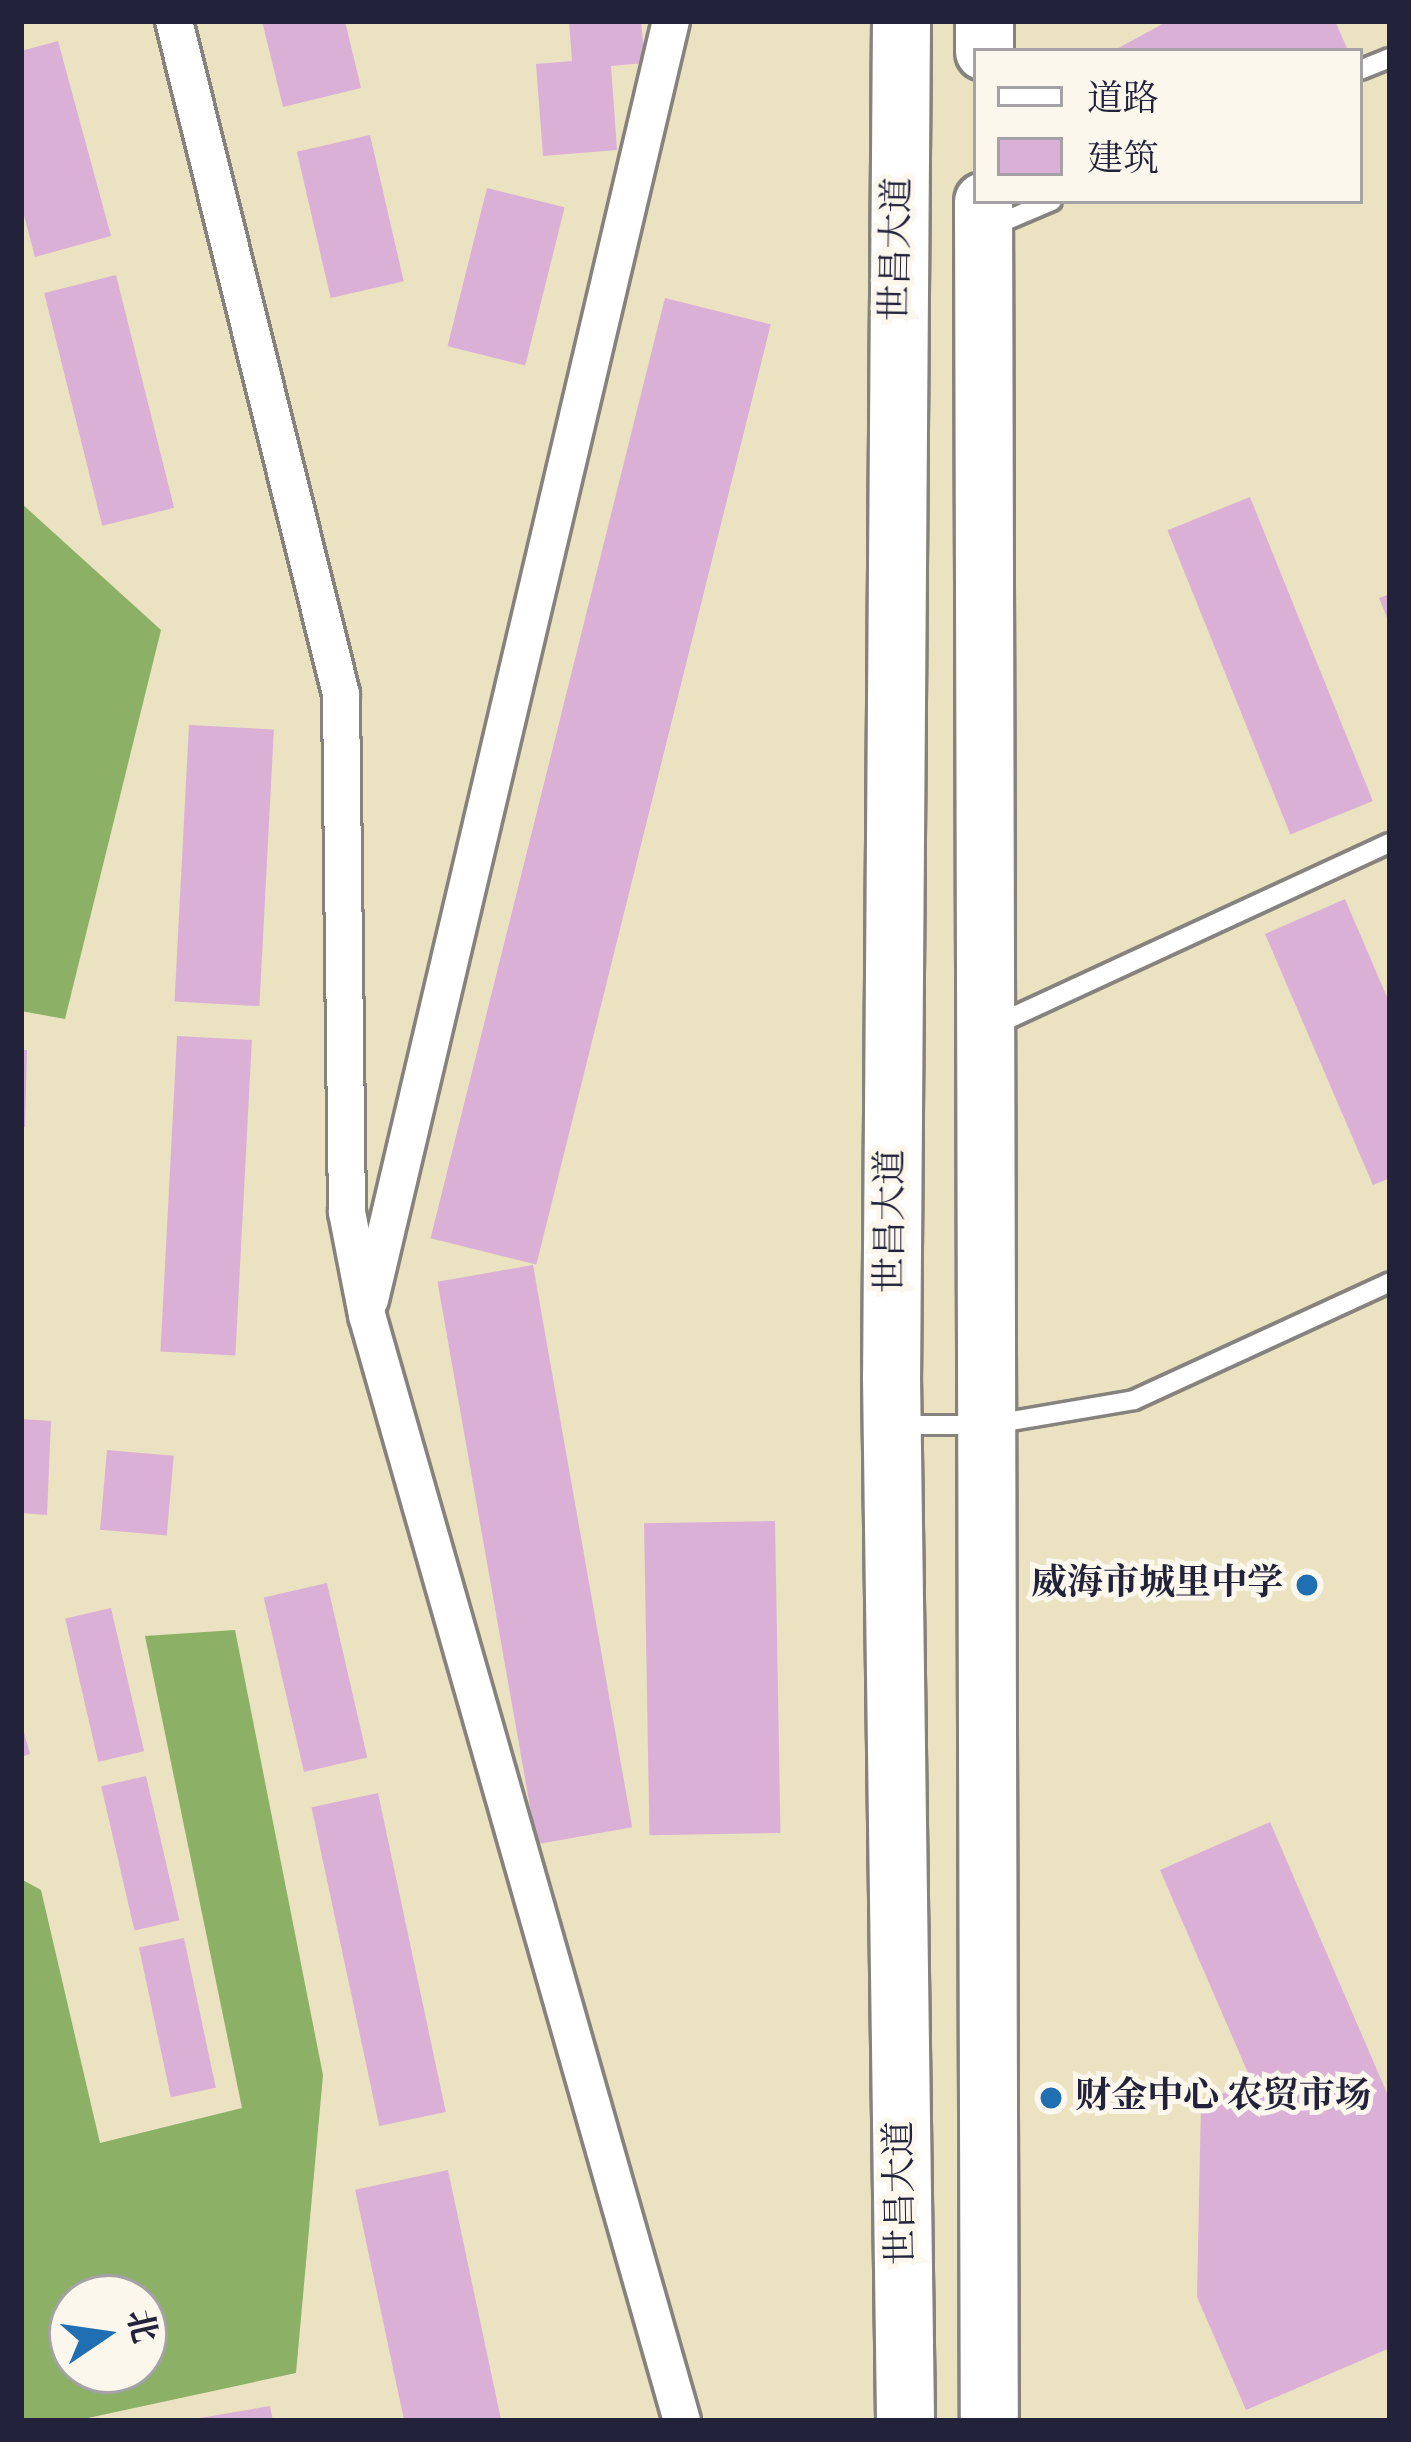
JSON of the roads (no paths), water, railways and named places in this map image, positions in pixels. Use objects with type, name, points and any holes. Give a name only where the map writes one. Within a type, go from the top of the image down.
[{"type":"main road","name":"世昌大道","points":[[901,21],[892,1425],[904,2421]]},
{"type":"main road","points":[[983,216],[989,2421]]},
{"type":"street","points":[[174,21],[341,694],[347,1212],[367,1316],[682,2421]]},
{"type":"street","points":[[367,1316],[671,21]]},
{"type":"lane","points":[[983,216],[1038,204]]},
{"type":"lane","points":[[987,1029],[1390,843]]},
{"type":"lane","points":[[892,1425],[988,1425],[1134,1400],[1390,1282]]},
{"type":"place","name":"威海市城里中学","points":[[1307,1585]]},
{"type":"place","name":"财金中心 农贸市场","points":[[1051,2098]]}]
